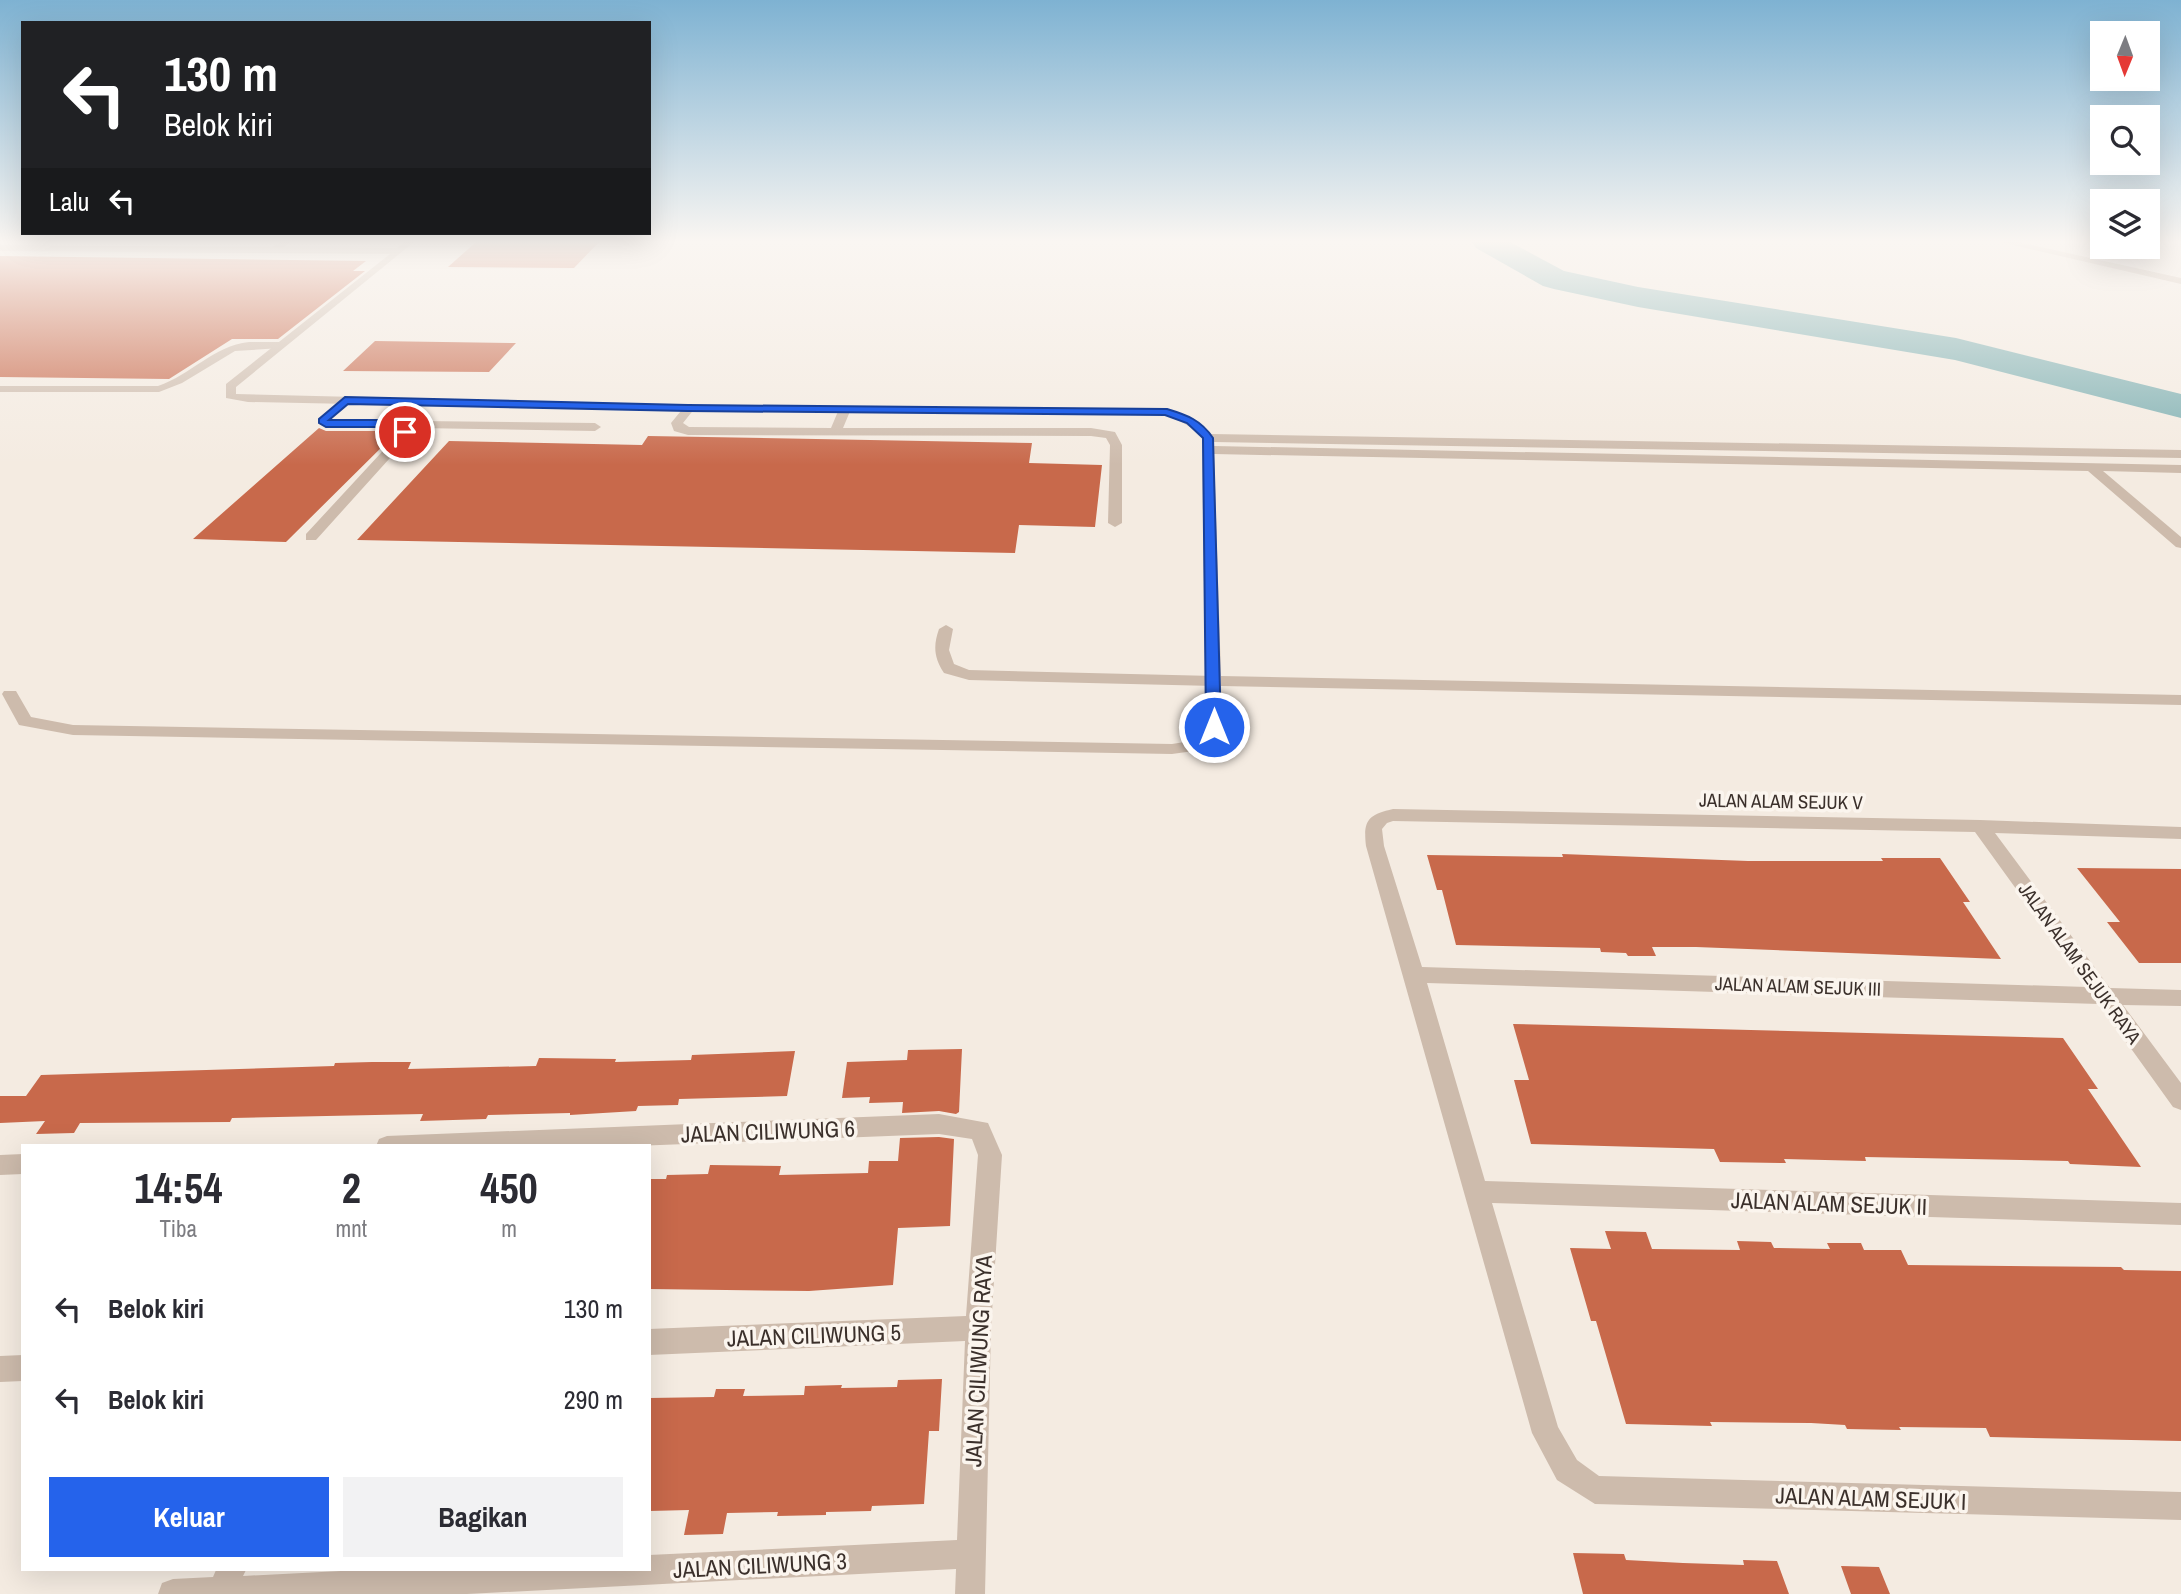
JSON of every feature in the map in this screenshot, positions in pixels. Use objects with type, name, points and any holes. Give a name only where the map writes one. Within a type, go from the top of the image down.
[{"type":"street","points":[[10,694],[25,721],[73,730],[1172,749],[1202,745],[1214,727],[1208,444],[1201,428],[1191,421],[1167,412],[688,408],[230,396],[230,386],[317,316]]},
{"type":"street","points":[[0,389],[159,389],[176,385],[219,354],[233,348],[281,345]]},
{"type":"street","points":[[345,401],[322,421],[326,424],[594,427]]},
{"type":"street","points":[[688,408],[677,423],[678,429],[1091,432],[1111,435],[1116,445],[1115,523]]},
{"type":"street","points":[[836,431],[845,409]]},
{"type":"street","points":[[928,432],[934,410]]},
{"type":"street","points":[[1032,432],[1033,411]]},
{"type":"street","points":[[311,537],[414,424]]},
{"type":"street","points":[[1208,444],[2181,454]]},
{"type":"street","points":[[1208,444],[2181,469]]},
{"type":"street","points":[[2091,467],[2181,544]]},
{"type":"street","points":[[946,629],[940,646],[942,658],[949,670],[970,675],[2181,700]]},
{"type":"street","name":"JALAN ALAM SEJUK V","points":[[1415,975],[1375,846],[1373,828],[1381,818],[1393,816],[1980,826],[2181,833]]},
{"type":"street","name":"JALAN ALAM SEJUK RAYA","points":[[1980,826],[2181,1100]]},
{"type":"street","points":[[1415,975],[1477,1192]]},
{"type":"street","name":"JALAN ALAM SEJUK III","points":[[1415,975],[2181,998]]},
{"type":"street","name":"JALAN CILIWUNG 6","points":[[453,1144],[939,1124],[980,1130]]},
{"type":"street","name":"JALAN CILIWUNG RAYA","points":[[970,1594],[969,1554],[978,1328],[990,1155],[980,1130]]},
{"type":"street","points":[[0,1165],[21,1164]]},
{"type":"street","name":"JALAN ALAM SEJUK II","points":[[1477,1192],[2181,1214]]},
{"type":"street","name":"JALAN ALAM SEJUK I","points":[[1477,1192],[1546,1433],[1567,1469],[1595,1490],[2181,1507]]},
{"type":"street","name":"JALAN CILIWUNG 5","points":[[651,1342],[978,1328]]},
{"type":"street","points":[[0,1369],[21,1368]]},
{"type":"street","name":"JALAN CILIWUNG 3","points":[[651,1567],[969,1554]]},
{"type":"street","name":"JALAN CILIWUNG 3","points":[[173,1594],[224,1585],[560,1571]]},
{"type":"building","points":[[0,316],[307,316],[278,339],[232,339],[169,379],[0,377]]},
{"type":"building","points":[[375,341],[516,343],[489,372],[343,371]]},
{"type":"building","points":[[319,428],[326,431],[398,431],[286,542],[193,539]]},
{"type":"building","points":[[648,436],[1032,443],[1029,463],[1102,465],[1095,527],[1019,525],[1015,553],[357,540],[449,441],[642,445]]},
{"type":"building","points":[[1562,854],[1748,861],[1883,861],[1881,858],[1940,858],[1970,902],[1963,902],[2001,959],[1696,947],[1652,947],[1656,956],[1628,956],[1626,953],[1601,952],[1600,948],[1456,945],[1442,890],[1437,890],[1427,855],[1563,857]]},
{"type":"building","points":[[2077,868],[2181,869],[2181,963],[2139,963],[2107,922],[2120,922]]},
{"type":"building","points":[[1513,1024],[2063,1038],[2098,1089],[2088,1089],[2141,1167],[2070,1164],[2068,1161],[1865,1157],[1866,1161],[1784,1159],[1786,1163],[1720,1162],[1714,1149],[1531,1144],[1514,1080],[1529,1080]]},
{"type":"building","points":[[962,1049],[959,1112],[956,1114],[939,1111],[902,1113],[903,1102],[869,1103],[870,1097],[842,1098],[847,1062],[907,1060],[908,1050]]},
{"type":"building","points":[[795,1051],[787,1096],[679,1099],[678,1105],[638,1106],[636,1111],[570,1115],[488,1115],[486,1119],[420,1121],[423,1114],[232,1118],[230,1122],[80,1123],[74,1133],[36,1134],[45,1121],[0,1123],[0,1096],[26,1096],[41,1075],[334,1066],[335,1063],[372,1062],[411,1062],[408,1069],[536,1066],[539,1058],[616,1059],[615,1062],[691,1060],[692,1055]]},
{"type":"building","points":[[900,1138],[954,1139],[950,1226],[898,1228],[893,1285],[809,1291],[651,1289],[651,1179],[666,1179],[667,1175],[708,1174],[710,1165],[781,1166],[779,1175],[868,1173],[869,1161],[898,1161]]},
{"type":"building","points":[[1605,1231],[1646,1232],[1652,1249],[1740,1250],[1737,1241],[1771,1242],[1774,1248],[1830,1249],[1827,1243],[1861,1243],[1864,1250],[1901,1250],[1908,1265],[2121,1267],[2124,1270],[2181,1271],[2181,1441],[1990,1437],[1986,1428],[1847,1429],[1845,1425],[1811,1423],[1710,1422],[1712,1426],[1626,1424],[1596,1321],[1591,1321],[1570,1248],[1611,1249]]},
{"type":"building","points":[[942,1379],[939,1431],[929,1431],[924,1504],[872,1506],[871,1511],[826,1512],[826,1515],[727,1513],[723,1534],[684,1535],[689,1510],[651,1511],[651,1398],[714,1397],[716,1389],[745,1389],[743,1396],[804,1395],[805,1386],[897,1387],[898,1380]]},
{"type":"building","points":[[1573,1553],[1624,1554],[1626,1560],[1683,1563],[1744,1565],[1743,1560],[1777,1561],[1789,1594],[1583,1594]]},
{"type":"building","points":[[1841,1566],[1879,1567],[1890,1594],[1851,1594]]},
{"type":"waterway","points":[[1757,316],[1956,349],[2181,406]]},
{"type":"route","points":[[405,432],[414,424],[326,424],[322,421],[345,401],[688,408],[1167,412],[1191,421],[1201,428],[1208,438],[1214,727]]}]
